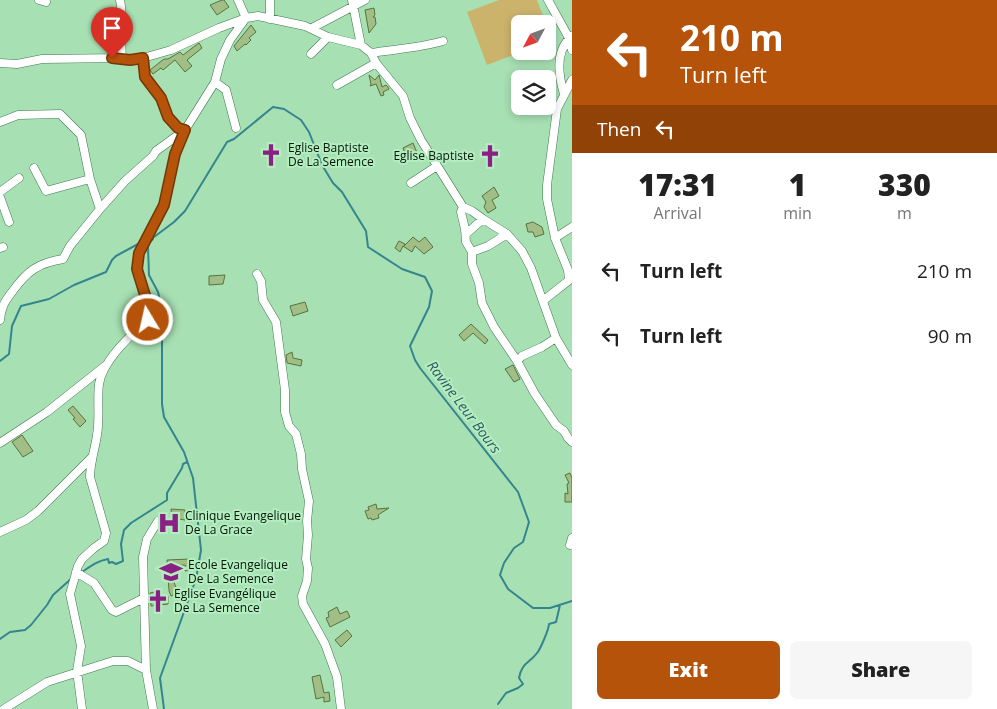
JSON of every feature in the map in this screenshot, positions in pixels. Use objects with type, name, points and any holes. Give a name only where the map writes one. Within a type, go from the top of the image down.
[{"type":"street","points":[[120,0],[122,58]]},
{"type":"street","points":[[238,0],[246,18]]},
{"type":"street","points":[[270,0],[270,19]]},
{"type":"street","points":[[312,28],[353,4],[365,0]]},
{"type":"street","points":[[548,0],[570,37],[572,50]]},
{"type":"street","points":[[353,4],[361,45]]},
{"type":"street","points":[[0,63],[17,64],[42,59],[122,58],[130,60],[143,58],[171,50],[246,18],[258,16],[312,28],[328,37],[361,45],[371,53],[376,63],[403,96],[410,118],[421,140],[463,208],[472,211],[507,234],[527,258],[544,300],[556,338],[572,365]]},
{"type":"street","points":[[82,709],[77,671],[81,646],[70,594],[80,574],[82,559],[104,542],[106,537],[90,477],[97,434],[100,383],[103,372],[121,346],[148,320],[148,305],[137,269],[139,253],[164,205],[175,154],[185,130],[214,82],[221,59],[230,40],[246,18]]},
{"type":"street","points":[[311,54],[328,37]]},
{"type":"street","points":[[564,94],[561,84],[560,52],[570,37]]},
{"type":"street","points":[[371,53],[404,47],[425,47],[443,41]]},
{"type":"street","points":[[143,58],[145,77],[161,98],[168,117],[178,128],[185,130]]},
{"type":"street","points":[[337,85],[376,63]]},
{"type":"street","points":[[544,300],[571,279],[555,238],[547,199],[547,185],[557,109],[572,80]]},
{"type":"street","points":[[214,82],[226,90],[236,128]]},
{"type":"street","points":[[0,122],[18,115],[60,114],[81,134],[90,179],[100,209]]},
{"type":"street","points":[[0,320],[4,301],[25,274],[50,261],[63,259],[70,246],[124,181],[153,156],[156,151],[185,130]]},
{"type":"street","points":[[411,183],[437,166]]},
{"type":"street","points":[[34,168],[46,191],[90,179]]},
{"type":"street","points":[[0,192],[19,178]]},
{"type":"street","points":[[0,197],[9,222]]},
{"type":"street","points":[[463,208],[461,212],[466,242],[472,252],[472,264],[479,282],[482,303],[552,421],[564,431],[572,442]]},
{"type":"street","points":[[466,234],[482,219]]},
{"type":"street","points":[[555,238],[572,227]]},
{"type":"street","points":[[472,252],[488,246],[507,234]]},
{"type":"street","points":[[257,274],[261,281],[263,300],[276,322],[285,390],[285,412],[289,426],[296,434],[309,501],[306,559],[308,568],[307,581],[302,596],[303,604],[326,644],[337,677],[341,709]]},
{"type":"street","points":[[517,361],[522,356],[556,338]]},
{"type":"street","points":[[0,443],[47,412],[109,363]]},
{"type":"street","points":[[0,532],[26,520],[38,511],[92,457]]},
{"type":"street","points":[[153,709],[146,670],[143,557],[147,539],[158,521]]},
{"type":"street","points":[[80,574],[97,586],[112,610],[116,612],[144,598]]},
{"type":"street","points":[[4,709],[48,682],[77,671],[113,661],[124,660],[146,670]]},
{"type":"shaded area","points":[[499,0],[537,0],[543,15],[511,15],[511,56],[487,65],[467,12]]},
{"type":"building","points":[[222,0],[229,7],[217,15],[210,5]]},
{"type":"building","points":[[374,8],[375,15],[373,17],[375,17],[376,24],[369,33],[365,10]]},
{"type":"building","points":[[251,25],[256,32],[249,38],[251,40],[246,45],[237,51],[234,46]]},
{"type":"building","points":[[199,43],[202,48],[187,60],[192,66],[185,72],[175,60],[163,70],[161,68],[153,74],[150,70],[164,59],[168,59],[180,52],[183,55]]},
{"type":"building","points":[[369,75],[375,80],[379,75],[382,87],[386,85],[388,87],[389,89],[383,92],[384,95],[381,96],[376,84],[370,86]]},
{"type":"building","points":[[413,143],[418,155],[408,160],[403,148]]},
{"type":"building","points":[[494,187],[499,196],[492,200],[496,208],[488,213],[484,207],[486,202],[482,196]]},
{"type":"building","points":[[533,222],[542,227],[544,234],[535,237],[533,232],[528,232],[526,224]]},
{"type":"building","points":[[413,237],[419,242],[425,237],[433,247],[424,254],[415,246],[412,252],[403,246],[400,252],[395,248],[399,241],[405,244],[404,246]]},
{"type":"building","points":[[225,275],[223,284],[209,285],[209,276]]},
{"type":"building","points":[[305,302],[308,311],[293,316],[290,306]]},
{"type":"building","points":[[471,324],[488,340],[485,344],[473,333],[464,341],[459,335]]},
{"type":"building","points":[[292,352],[293,358],[302,360],[301,366],[287,363],[286,355]]},
{"type":"building","points":[[513,365],[520,379],[514,382],[505,369]]},
{"type":"building","points":[[73,406],[86,421],[80,427],[68,410]]},
{"type":"building","points":[[22,435],[33,451],[23,457],[12,442]]},
{"type":"building","points":[[570,473],[572,478],[572,502],[565,502],[565,493],[568,494],[567,484],[569,483],[565,475]]},
{"type":"building","points":[[376,504],[377,509],[389,508],[378,515],[379,518],[368,519],[365,511],[369,510],[368,507]]},
{"type":"building","points":[[171,509],[185,510],[185,520],[172,518]]},
{"type":"building","points":[[190,559],[191,570],[185,571],[185,565],[173,566],[174,582],[178,593],[171,596],[167,560]]},
{"type":"building","points":[[159,591],[160,597],[168,596],[168,604],[151,606],[150,593]]},
{"type":"building","points":[[337,607],[340,614],[347,611],[350,617],[330,627],[326,618],[329,617],[328,612]]},
{"type":"building","points":[[347,630],[352,636],[341,647],[335,640]]},
{"type":"building","points":[[320,675],[324,693],[329,692],[330,701],[324,702],[324,697],[316,699],[312,677]]},
{"type":"waterway","name":"Ravine Leur Bours","points":[[150,240],[185,211],[227,142],[234,139],[273,107],[284,109],[301,120],[309,132],[322,165],[333,183],[342,192],[366,231],[368,247],[402,269],[425,277],[432,291],[429,307],[410,346],[415,360],[518,492],[529,522],[523,542],[514,548],[504,563],[500,575],[508,589],[533,608],[550,608],[572,601]]},
{"type":"waterway","points":[[153,239],[148,247],[149,275],[158,292],[160,301],[162,323],[162,404],[164,417],[184,452],[193,478],[201,550],[196,579],[160,678],[164,709]]},
{"type":"waterway","name":"Ravine Leur Bours","points":[[0,361],[9,354],[12,326],[21,306],[49,299],[74,285],[106,272],[116,256],[140,243]]},
{"type":"waterway","points":[[82,572],[104,560],[108,559],[109,563],[116,564],[123,561],[121,544],[124,530],[131,523],[167,500],[167,493],[183,464],[187,462]]},
{"type":"waterway","points":[[0,639],[10,632],[25,630],[31,625],[53,595],[72,578]]},
{"type":"waterway","points":[[498,704],[506,693],[523,684],[519,678],[522,669],[538,651],[549,624],[556,622],[560,605]]},
{"type":"place","name":"Eglise Baptiste De La Semence","points":[[271,155]]},
{"type":"place","name":"Eglise Baptiste","points":[[490,156]]},
{"type":"place","name":"Clinique Evangelique De La Grace","points":[[169,523]]},
{"type":"place","name":"Ecole Evangelique De La Semence","points":[[171,572]]},
{"type":"place","name":"Eglise Evangélique De La Semence","points":[[158,601]]},
{"type":"route","points":[[112,58],[130,60],[143,58],[145,77],[161,98],[168,117],[178,128],[185,130],[175,154],[164,205],[139,253],[137,269],[143,294],[148,305],[148,320]]}]
